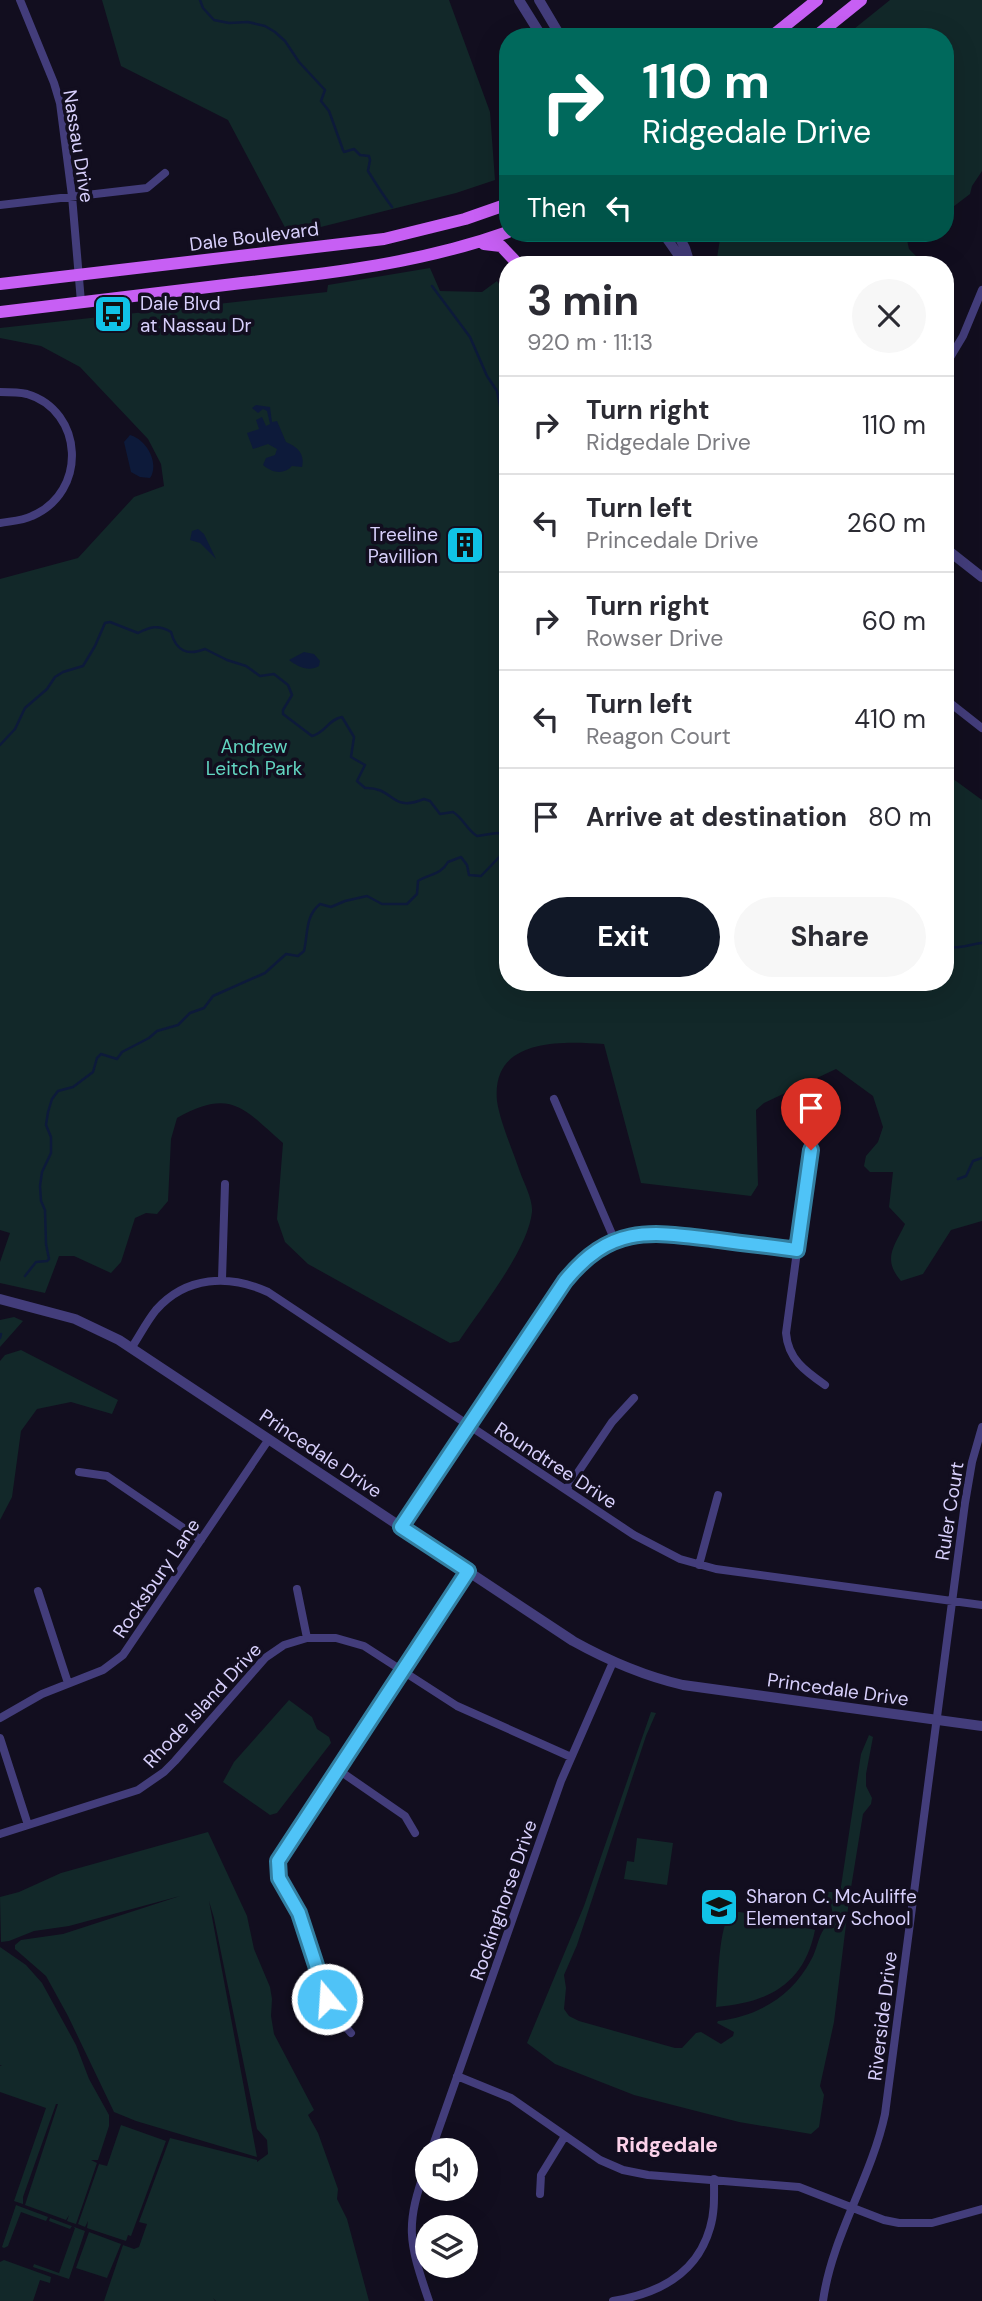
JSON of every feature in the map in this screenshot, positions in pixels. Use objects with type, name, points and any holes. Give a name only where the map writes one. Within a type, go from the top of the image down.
[{"type":"main road","points":[[782,28],[817,0]]},
{"type":"main road","points":[[826,28],[861,0]]},
{"type":"main road","name":"Dale Boulevard","points":[[0,284],[374,240],[454,222],[499,207]]},
{"type":"main road","points":[[0,312],[403,262],[499,235]]},
{"type":"main road","points":[[473,244],[499,245],[510,256]]},
{"type":"street","name":"Nassau Drive","points":[[20,0],[60,103],[72,196],[81,302]]},
{"type":"street","points":[[519,0],[536,28]]},
{"type":"street","points":[[539,0],[556,28]]},
{"type":"street","points":[[0,205],[147,188],[165,173]]},
{"type":"street","points":[[669,242],[681,256]]},
{"type":"street","points":[[954,350],[982,290]]},
{"type":"street","points":[[0,392],[29,395],[48,406],[66,430],[73,464],[69,481],[53,503],[34,516],[0,523]]},
{"type":"street","points":[[954,555],[982,577]]},
{"type":"street","points":[[954,706],[982,728]]},
{"type":"street","points":[[554,1099],[615,1241]]},
{"type":"street","points":[[822,1132],[810,1155],[787,1340],[799,1365],[825,1385]]},
{"type":"street","points":[[222,1279],[225,1184]]},
{"type":"street","points":[[401,1527],[565,1281],[586,1258],[615,1241],[641,1234],[660,1233],[797,1250]]},
{"type":"street","name":"Roundtree Drive","points":[[132,1347],[158,1308],[174,1295],[203,1281],[222,1279],[243,1282],[268,1292],[468,1426],[661,1550],[699,1565],[788,1580],[982,1605]]},
{"type":"street","name":"Princedale Drive","points":[[0,1299],[75,1319],[132,1347],[573,1641],[613,1662],[641,1674],[683,1685],[982,1726]]},
{"type":"street","points":[[566,1490],[612,1422],[634,1398]]},
{"type":"street","name":"Ruler Court","points":[[953,1601],[965,1503],[972,1462],[982,1427]]},
{"type":"street","name":"Rocksbury Lane","points":[[0,1718],[68,1683],[103,1670],[123,1655],[269,1439]]},
{"type":"street","points":[[79,1472],[107,1476],[201,1540]]},
{"type":"street","points":[[699,1565],[718,1495]]},
{"type":"street","points":[[351,2033],[334,2013],[327,1999],[299,1913],[279,1878],[277,1866],[281,1854],[468,1571]]},
{"type":"street","points":[[297,1589],[307,1638]]},
{"type":"street","points":[[38,1591],[68,1683]]},
{"type":"street","name":"Riverside Drive","points":[[823,2301],[830,2265],[871,2164],[885,2114],[953,1601]]},
{"type":"street","name":"Rhode Island Drive","points":[[0,1834],[138,1790],[152,1782],[175,1761],[265,1658],[284,1645],[307,1638],[336,1638],[369,1649],[457,1706],[571,1757]]},
{"type":"street","name":"Rockinghorse Drive","points":[[436,2138],[571,1757],[613,1662]]},
{"type":"street","points":[[0,1738],[28,1825]]},
{"type":"street","points":[[337,1769],[400,1812],[411,1823],[415,1833]]},
{"type":"street","points":[[457,2076],[512,2098],[600,2160],[623,2170],[648,2175],[799,2187],[884,2220],[916,2224],[948,2220],[982,2209]]},
{"type":"street","points":[[540,2194],[541,2175],[565,2136]]},
{"type":"street","points":[[613,2301],[634,2298],[659,2289],[689,2267],[701,2250],[710,2227],[714,2179]]},
{"type":"street","points":[[415,2201],[411,2235],[413,2254],[429,2301]]},
{"type":"green space","points":[[102,0],[449,0],[490,112],[495,180],[456,193],[289,235],[228,120],[121,66]]},
{"type":"green space","points":[[890,0],[982,0],[982,171],[970,194],[954,206],[954,28],[855,28]]},
{"type":"green space","points":[[720,242],[907,242],[909,249],[916,256],[717,256]]},
{"type":"green space","name":"Andrew Leitch Park","points":[[430,268],[440,291],[482,292],[497,281],[499,284],[499,991],[954,991],[954,780],[982,800],[982,1221],[951,1230],[923,1274],[901,1281],[892,1266],[894,1246],[905,1224],[889,1207],[893,1172],[870,1172],[864,1166],[866,1156],[878,1142],[883,1127],[873,1096],[836,1069],[764,1103],[756,1110],[758,1185],[751,1196],[641,1183],[604,1044],[568,1043],[549,1044],[517,1054],[505,1065],[498,1080],[499,1109],[530,1197],[532,1212],[529,1227],[513,1261],[459,1341],[450,1343],[308,1264],[285,1242],[277,1219],[283,1143],[246,1112],[224,1103],[195,1109],[177,1118],[171,1139],[168,1201],[157,1214],[146,1213],[135,1218],[121,1262],[111,1273],[74,1256],[59,1256],[45,1293],[0,1283],[0,1262],[10,1233],[0,1230],[0,579],[78,558],[134,497],[164,486],[161,464],[148,439],[80,367],[41,346],[0,338],[0,328],[327,292],[328,285]]},
{"type":"green space","points":[[14,1317],[23,1321],[0,1347],[0,1320]]},
{"type":"green space","points":[[21,1350],[118,1400],[112,1414],[71,1402],[37,1409],[21,1431],[12,1497],[0,1520],[0,1361],[5,1355]]},
{"type":"green space","points":[[289,1700],[312,1717],[317,1729],[329,1737],[331,1743],[277,1813],[270,1815],[223,1782],[234,1762]]},
{"type":"green space","points":[[651,1712],[656,1713],[577,1945],[564,1975],[564,2009],[569,2016],[579,2021],[675,2048],[682,2048],[696,2033],[701,2032],[721,2044],[733,2036],[734,2032],[717,2023],[718,2021],[747,2014],[773,2002],[803,1973],[822,1932],[833,1916],[831,1904],[821,1895],[821,1891],[840,1893],[861,1754],[869,1735],[873,1737],[866,1774],[866,1786],[872,1798],[863,1814],[849,1900],[834,2022],[820,2086],[824,2095],[819,2127],[811,2134],[739,2122],[634,2095],[555,2064],[527,2043],[584,1906]]},
{"type":"green space","points":[[208,1832],[247,1916],[254,1949],[270,1987],[274,2034],[314,2110],[308,2115],[318,2133],[338,2189],[337,2199],[347,2219],[369,2301],[216,2301],[213,2298],[215,2301],[104,2301],[123,2245],[134,2249],[139,2247],[147,2224],[139,2222],[170,2138],[257,2162],[268,2154],[267,2140],[257,2129],[214,1918],[209,1901],[257,2157],[114,2112],[46,1976],[15,1949],[15,1945],[21,1940],[63,1934],[180,1896],[69,1926],[34,1931],[1,1942],[0,1897],[19,1892],[61,1873]]},
{"type":"green space","points":[[637,1838],[673,1843],[667,1885],[624,1879],[627,1861],[634,1862]]},
{"type":"green space","points":[[732,1911],[767,1916],[815,1930],[802,1965],[781,1988],[751,2001],[716,2007],[721,1942],[727,1918]]},
{"type":"green space","points":[[0,1947],[26,1965],[42,1983],[76,2045],[89,2079],[109,2115],[109,2126],[98,2160],[91,2160],[97,2163],[76,2224],[67,2221],[69,2215],[66,2220],[25,2205],[58,2104],[23,2197],[23,2204],[14,2201],[46,2108],[0,2092]]},
{"type":"green space","points":[[121,2125],[166,2141],[131,2236],[128,2235],[126,2241],[87,2228],[88,2221],[85,2227],[78,2224],[99,2164],[107,2166]]},
{"type":"green space","points":[[16,2205],[48,2217],[46,2221],[21,2212],[8,2246],[4,2248],[2,2247]]},
{"type":"green space","points":[[50,2218],[72,2226],[70,2229],[49,2221]]},
{"type":"green space","points":[[73,2226],[85,2231],[69,2279],[33,2267],[34,2264],[59,2273],[75,2228]]},
{"type":"green space","points":[[89,2232],[121,2244],[107,2278],[76,2268]]},
{"type":"green space","points":[[4,2260],[51,2277],[50,2283],[40,2280],[33,2301],[0,2301],[0,2262]]},
{"type":"water","points":[[256,405],[270,407],[272,422],[277,421],[286,442],[300,452],[302,467],[292,466],[278,472],[263,465],[266,458],[275,455],[277,449],[268,444],[253,449],[247,433],[259,429],[256,420],[262,417],[266,426],[270,424],[267,411],[263,409],[258,413],[252,408]]},
{"type":"water","points":[[130,435],[141,441],[150,452],[153,472],[150,478],[131,472],[124,442]]},
{"type":"water","points":[[198,529],[204,534],[216,559],[200,543],[190,540],[192,531]]},
{"type":"water","points":[[304,652],[314,654],[320,661],[319,666],[304,668],[289,660]]},
{"type":"waterway","points":[[200,0],[203,8],[214,20],[265,26],[285,41],[299,62],[325,90],[321,101],[329,111],[344,152],[354,149],[360,155],[369,156],[368,171],[392,207]]},
{"type":"waterway","points":[[432,286],[470,337],[487,376],[497,391],[499,401]]},
{"type":"waterway","points":[[0,745],[15,729],[25,708],[47,689],[55,677],[83,666],[105,623],[110,622],[138,633],[158,627],[171,632],[176,644],[183,650],[193,652],[205,649],[246,666],[260,676],[274,674],[288,685],[292,695],[283,714],[312,736],[342,717],[354,737],[351,757],[365,765],[357,781],[365,788],[382,791],[405,803],[424,799],[430,801],[440,814],[453,812],[477,836],[499,833]]},
{"type":"waterway","points":[[25,1276],[36,1262],[49,1259],[40,1186],[42,1172],[51,1153],[51,1137],[46,1125],[48,1112],[58,1091],[73,1087],[93,1072],[101,1054],[117,1059],[122,1052],[157,1031],[178,1025],[190,1013],[204,1008],[213,996],[265,973],[286,954],[298,956],[304,951],[312,914],[320,904],[331,907],[367,896],[382,904],[407,904],[417,894],[418,881],[438,872],[448,862],[461,857],[467,865],[469,875],[481,876],[499,857]]},
{"type":"waterway","points":[[954,947],[982,943]]},
{"type":"waterway","points":[[958,1179],[966,1176],[973,1161],[982,1158]]},
{"type":"waterway","points":[[0,1338],[1,1334]]},
{"type":"place","name":"Dale Blvd at Nassau Dr","points":[[113,314]]},
{"type":"place","name":"Treeline Pavillion","points":[[465,545]]},
{"type":"place","name":"Sharon C. McAuliffe Elementary School","points":[[719,1907]]},
{"type":"district","name":"Ridgedale","points":[[667,2145]]},
{"type":"route","points":[[327,1999],[299,1913],[279,1878],[278,1861],[468,1571],[401,1527],[565,1281],[586,1258],[615,1241],[651,1233],[797,1250],[811,1150]]}]
